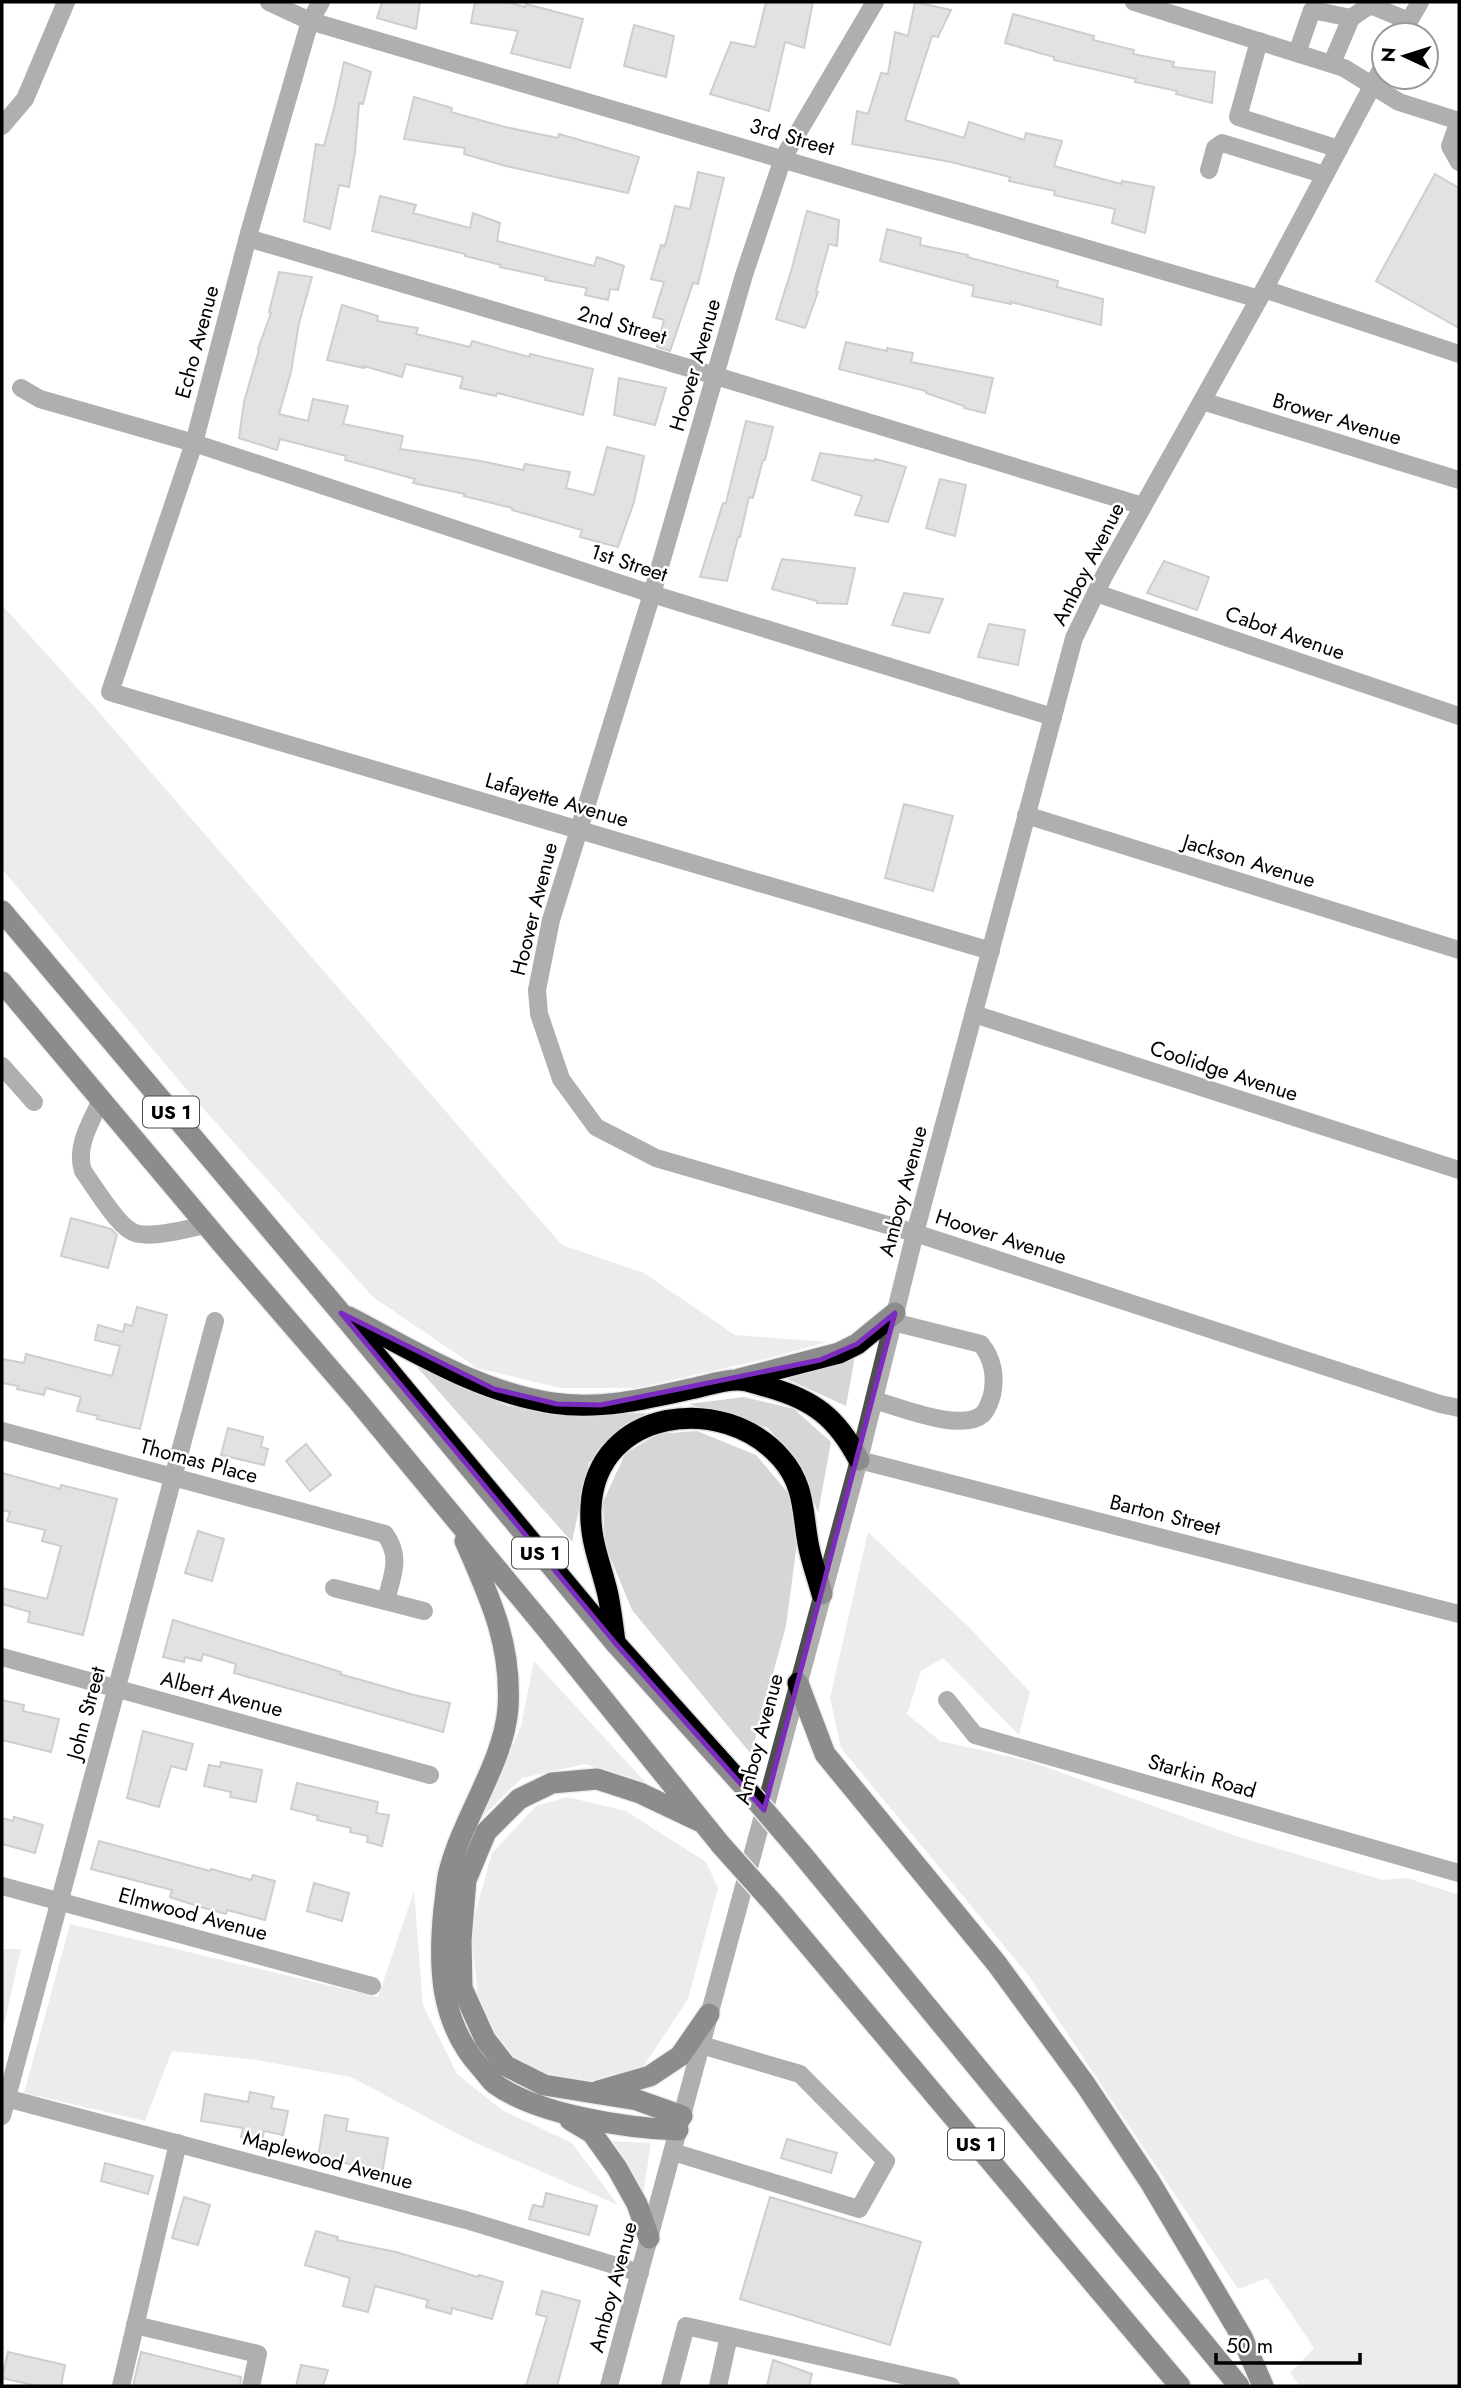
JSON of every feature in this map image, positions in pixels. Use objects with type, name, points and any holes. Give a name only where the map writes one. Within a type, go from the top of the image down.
[{"type":"highway","name":"US 1","points":[[2,911],[341,1312],[616,1644],[800,1853],[1239,2386]]},
{"type":"highway","name":"US 1","points":[[2,982],[356,1399],[721,1845],[773,1903],[1180,2386]]},
{"type":"highway","points":[[341,1312],[456,1373],[504,1392],[557,1404],[601,1405],[650,1398],[738,1379],[839,1353],[894,1318]]},
{"type":"highway","points":[[738,1379],[788,1393],[824,1412],[846,1435],[859,1460]]},
{"type":"highway","points":[[616,1644],[608,1594],[592,1543],[591,1506],[603,1465],[623,1440],[641,1429],[665,1420],[702,1418],[723,1422],[744,1429],[764,1442],[782,1459],[803,1499],[809,1547],[822,1594]]},
{"type":"highway","points":[[456,1520],[498,1617],[507,1662],[508,1710],[497,1753],[465,1825],[448,1874],[442,1929],[441,1974],[450,2019],[466,2051],[495,2083],[520,2097],[599,2122],[625,2126],[680,2123]]},
{"type":"highway","points":[[798,1683],[825,1754],[1012,1983],[1085,2084],[1143,2171],[1242,2337],[1263,2386]]},
{"type":"highway","points":[[680,2123],[637,2100],[544,2085],[506,2066],[485,2039],[462,1988],[461,1940],[466,1880],[486,1832],[519,1799],[552,1783],[597,1779],[640,1793],[705,1824]]},
{"type":"highway","points":[[590,2094],[650,2076],[680,2056],[696,2043],[709,2014]]},
{"type":"highway","points":[[551,2108],[592,2133],[617,2168],[637,2204],[649,2238]]},
{"type":"street","points":[[2,126],[25,99],[64,9],[84,2]]},
{"type":"street","name":"3rd Street","points":[[269,2],[310,21],[1262,294],[1459,354]]},
{"type":"street","name":"Echo Avenue","points":[[110,692],[194,443],[248,238],[310,21],[321,2]]},
{"type":"street","name":"Hoover Avenue","points":[[875,2],[783,158],[744,275],[652,594],[551,920],[537,990],[540,1014],[561,1079],[596,1127],[656,1158],[915,1233],[1459,1408]]},
{"type":"street","points":[[1134,2],[1344,68],[1370,82]]},
{"type":"street","points":[[1409,21],[1420,2]]},
{"type":"street","points":[[1332,64],[1351,18],[1371,4],[1395,21]]},
{"type":"street","points":[[1297,53],[1312,10],[1351,18]]},
{"type":"street","points":[[1259,41],[1238,117],[1339,149]]},
{"type":"street","name":"Amboy Avenue","points":[[709,2014],[859,1460],[915,1233],[1074,638],[1370,90]]},
{"type":"street","points":[[1383,91],[1399,102],[1459,121],[1450,146],[1459,162]]},
{"type":"street","points":[[1209,170],[1215,148],[1222,143],[1325,175]]},
{"type":"street","name":"2nd Street","points":[[248,238],[1143,506]]},
{"type":"street","name":"1st Street","points":[[21,388],[40,399],[194,443],[652,594],[1053,717]]},
{"type":"street","name":"Brower Avenue","points":[[1202,401],[1459,480]]},
{"type":"street","name":"Cabot Avenue","points":[[1096,593],[1459,716]]},
{"type":"street","name":"Lafayette Avenue","points":[[110,692],[991,951]]},
{"type":"street","name":"Jackson Avenue","points":[[1026,815],[1459,950]]},
{"type":"street","name":"Coolidge Avenue","points":[[974,1014],[1459,1170]]},
{"type":"street","points":[[2,1066],[34,1102]]},
{"type":"street","points":[[101,1100],[82,1140],[81,1164],[83,1171],[105,1201],[132,1232],[151,1234],[206,1225]]},
{"type":"street","points":[[874,1400],[956,1422],[971,1421],[983,1414],[989,1405],[995,1381],[987,1351],[981,1344],[894,1318]]},
{"type":"street","name":"John Street","points":[[2,2116],[4,2097],[60,1901],[215,1321]]},
{"type":"street","name":"Thomas Place","points":[[2,1431],[385,1534],[394,1547],[395,1565],[386,1601]]},
{"type":"street","name":"Barton Street","points":[[859,1460],[1459,1614]]},
{"type":"street","points":[[334,1588],[424,1611]]},
{"type":"street","name":"Albert Avenue","points":[[2,1657],[430,1775]]},
{"type":"street","name":"Starkin Road","points":[[947,1700],[975,1735],[1459,1873]]},
{"type":"street","name":"Elmwood Avenue","points":[[2,1885],[372,1986]]},
{"type":"street","points":[[673,2152],[859,2209],[886,2161],[800,2074],[696,2043]]},
{"type":"street","name":"Amboy Avenue","points":[[609,2386],[673,2152],[696,2043]]},
{"type":"street","name":"Maplewood Avenue","points":[[4,2097],[466,2220],[640,2273]]},
{"type":"street","points":[[121,2386],[178,2143]]},
{"type":"street","points":[[135,2325],[258,2354],[251,2386]]},
{"type":"street","points":[[670,2386],[686,2326],[951,2386]]},
{"type":"street","points":[[719,2386],[729,2336]]},
{"type":"highlighted area","points":[[341,1313],[494,1389],[557,1404],[601,1405],[820,1360],[857,1344],[895,1313],[764,1810],[616,1644]]},
{"type":"shaded area","points":[[2,605],[90,702],[562,1245],[644,1273],[735,1335],[827,1342],[637,1388],[560,1388],[477,1368],[373,1297],[191,1095],[2,869]]},
{"type":"shaded area","points":[[855,1356],[846,1406],[785,1378]]},
{"type":"shaded area","points":[[417,1367],[508,1406],[605,1414],[646,1413],[589,1462],[572,1542]]},
{"type":"shaded area","points":[[744,1397],[794,1409],[831,1442],[818,1513],[803,1469],[768,1428],[688,1404]]},
{"type":"shaded area","points":[[697,1431],[756,1455],[789,1494],[797,1543],[786,1626],[751,1754],[632,1610],[605,1545],[603,1502],[625,1454],[657,1434]]},
{"type":"shaded area","points":[[868,1532],[970,1628],[1030,1692],[1019,1735],[943,1658],[921,1671],[907,1714],[940,1741],[1029,1761],[1239,1837],[1383,1880],[1407,1878],[1459,1895],[1459,2386],[1300,2386],[1290,2373],[1314,2348],[1267,2278],[1238,2289],[1028,1975],[841,1748],[830,1698]]},
{"type":"shaded area","points":[[534,1661],[646,1783],[585,1764],[522,1778],[483,1816],[521,1726]]},
{"type":"shaded area","points":[[567,1797],[626,1811],[706,1862],[718,1888],[688,1999],[641,2070],[586,2085],[556,2081],[505,2051],[478,1999],[471,1928],[492,1853],[536,1806]]},
{"type":"shaded area","points":[[414,1891],[423,2005],[457,2074],[502,2110],[572,2143],[618,2205],[469,2140],[351,2077],[256,2060],[172,2051],[145,2121],[24,2093],[70,1924],[378,1997]]},
{"type":"shaded area","points":[[2,1949],[21,1949],[2,2034]]},
{"type":"shaded area","points":[[610,2141],[651,2143],[643,2194]]},
{"type":"building","points":[[382,2],[420,2],[416,29],[377,18]]},
{"type":"building","points":[[475,2],[507,2],[525,7],[526,4],[583,19],[570,68],[511,53],[518,31],[471,23]]},
{"type":"building","points":[[766,2],[813,2],[804,48],[785,42],[769,111],[710,94],[731,42],[755,47]]},
{"type":"building","points":[[915,2],[951,10],[938,37],[932,36],[905,120],[964,138],[969,122],[1024,140],[1026,133],[1062,141],[1054,166],[1121,184],[1122,181],[1154,187],[1145,233],[1112,223],[1115,209],[1054,195],[1055,191],[1009,181],[1010,177],[951,162],[852,144],[857,111],[868,114],[881,73],[888,74],[895,32],[908,36]]},
{"type":"building","points":[[1013,14],[1094,36],[1093,40],[1134,50],[1133,54],[1174,62],[1173,67],[1215,72],[1212,103],[1176,94],[1177,91],[1135,82],[1136,79],[1054,60],[1054,57],[1005,43]]},
{"type":"building","points":[[634,25],[674,36],[666,77],[624,66]]},
{"type":"building","points":[[344,62],[371,72],[363,104],[359,103],[349,187],[339,185],[330,229],[304,221],[316,144],[324,146]]},
{"type":"building","points":[[414,97],[452,108],[451,112],[505,127],[558,138],[559,134],[639,157],[628,193],[506,166],[464,154],[465,148],[404,139]]},
{"type":"building","points":[[698,172],[724,178],[698,284],[693,283],[670,351],[657,347],[664,320],[653,317],[664,282],[651,279],[661,245],[665,246],[675,206],[690,209]]},
{"type":"building","points":[[1435,174],[1459,188],[1459,328],[1376,281]]},
{"type":"building","points":[[380,196],[416,205],[413,213],[470,228],[473,213],[500,223],[497,241],[594,266],[597,257],[624,266],[618,290],[610,289],[608,300],[585,295],[587,288],[545,280],[546,277],[500,267],[501,265],[465,254],[372,231]]},
{"type":"building","points":[[807,211],[839,220],[837,246],[829,244],[816,291],[818,292],[805,328],[776,319]]},
{"type":"building","points":[[887,229],[921,238],[920,245],[968,255],[967,257],[1058,281],[1057,287],[1103,299],[1101,325],[1011,302],[972,296],[974,286],[880,261]]},
{"type":"building","points":[[279,272],[312,277],[279,414],[308,421],[313,399],[348,406],[343,424],[403,436],[400,449],[523,470],[525,464],[570,472],[566,488],[594,495],[607,447],[644,456],[634,502],[618,547],[580,537],[582,530],[464,496],[465,494],[413,483],[415,479],[345,460],[346,456],[280,439],[277,450],[239,438],[244,402],[271,313],[269,312]]},
{"type":"building","points":[[342,305],[378,316],[377,321],[418,328],[416,334],[470,347],[472,341],[529,357],[530,354],[593,369],[583,415],[497,393],[496,396],[460,388],[463,377],[406,364],[402,377],[364,366],[327,360]]},
{"type":"building","points":[[846,342],[887,351],[887,348],[913,353],[911,362],[993,378],[985,413],[964,408],[926,391],[839,369]]},
{"type":"building","points":[[619,378],[666,388],[655,425],[614,415]]},
{"type":"building","points":[[746,421],[773,427],[765,460],[753,498],[749,497],[727,581],[700,577],[723,503],[726,503]]},
{"type":"building","points":[[820,453],[875,459],[906,467],[888,522],[855,515],[862,496],[812,480]]},
{"type":"building","points":[[940,479],[966,485],[955,536],[926,528]]},
{"type":"building","points":[[782,559],[855,568],[847,604],[817,603],[772,589]]},
{"type":"building","points":[[1164,561],[1209,577],[1197,610],[1147,593]]},
{"type":"building","points":[[904,593],[943,599],[929,633],[892,625]]},
{"type":"building","points":[[989,624],[1025,630],[1018,665],[978,657]]},
{"type":"building","points":[[904,804],[953,816],[933,891],[885,878]]},
{"type":"building","points":[[71,1218],[111,1229],[117,1235],[108,1268],[61,1256]]},
{"type":"building","points":[[137,1307],[167,1315],[140,1429],[97,1419],[98,1416],[77,1411],[81,1397],[46,1388],[44,1395],[2,1383],[2,1359],[24,1363],[26,1354],[112,1376],[120,1346],[95,1340],[98,1325],[123,1332],[125,1324],[132,1326]]},
{"type":"building","points":[[228,1428],[263,1437],[261,1447],[268,1449],[264,1465],[221,1455]]},
{"type":"building","points":[[306,1444],[331,1475],[310,1491],[286,1461]]},
{"type":"building","points":[[2,1473],[60,1489],[61,1485],[117,1499],[83,1635],[28,1622],[30,1612],[2,1604],[2,1588],[47,1599],[61,1546],[42,1541],[45,1530],[7,1521],[10,1512],[2,1510]]},
{"type":"building","points":[[198,1531],[224,1539],[212,1581],[185,1573]]},
{"type":"building","points":[[173,1620],[341,1672],[340,1674],[450,1703],[443,1732],[234,1673],[236,1664],[203,1654],[201,1661],[185,1657],[184,1662],[163,1657]]},
{"type":"building","points":[[2,1700],[24,1705],[23,1711],[59,1719],[51,1752],[2,1740]]},
{"type":"building","points":[[143,1731],[193,1744],[186,1770],[171,1766],[159,1807],[127,1798]]},
{"type":"building","points":[[221,1762],[262,1770],[256,1802],[230,1797],[231,1792],[204,1786],[209,1765],[220,1767]]},
{"type":"building","points":[[297,1783],[378,1802],[376,1813],[389,1815],[382,1846],[367,1842],[368,1836],[350,1832],[351,1828],[317,1820],[318,1816],[291,1809]]},
{"type":"building","points":[[14,1817],[43,1825],[35,1853],[2,1844],[2,1818],[13,1821]]},
{"type":"building","points":[[99,1841],[210,1871],[211,1869],[251,1880],[253,1875],[275,1881],[265,1920],[227,1910],[226,1914],[200,1907],[170,1897],[172,1890],[91,1869]]},
{"type":"building","points":[[314,1883],[349,1893],[342,1921],[307,1911]]},
{"type":"building","points":[[250,2092],[274,2097],[271,2108],[288,2111],[283,2135],[264,2131],[262,2141],[241,2137],[243,2128],[201,2121],[205,2094],[248,2102]]},
{"type":"building","points":[[325,2115],[348,2119],[346,2131],[388,2138],[382,2174],[360,2170],[360,2166],[318,2158]]},
{"type":"building","points":[[787,2139],[837,2153],[831,2173],[781,2158]]},
{"type":"building","points":[[105,2163],[153,2176],[148,2194],[101,2181]]},
{"type":"building","points":[[546,2193],[597,2206],[589,2235],[529,2219],[533,2205],[543,2207]]},
{"type":"building","points":[[184,2197],[210,2205],[198,2245],[172,2238]]},
{"type":"building","points":[[770,2197],[921,2242],[890,2345],[740,2299]]},
{"type":"building","points":[[316,2231],[338,2237],[337,2240],[396,2252],[503,2282],[492,2319],[452,2308],[451,2314],[426,2307],[428,2300],[375,2286],[368,2312],[343,2306],[350,2278],[305,2265]]},
{"type":"building","points":[[542,2291],[580,2301],[557,2386],[526,2386],[547,2317],[536,2314]]},
{"type":"building","points":[[8,2352],[65,2365],[61,2386],[37,2386],[2,2378]]},
{"type":"building","points":[[141,2352],[241,2377],[240,2386],[133,2386]]},
{"type":"building","points":[[773,2360],[812,2374],[809,2386],[767,2386]]},
{"type":"building","points":[[301,2365],[328,2370],[323,2386],[296,2386]]}]
